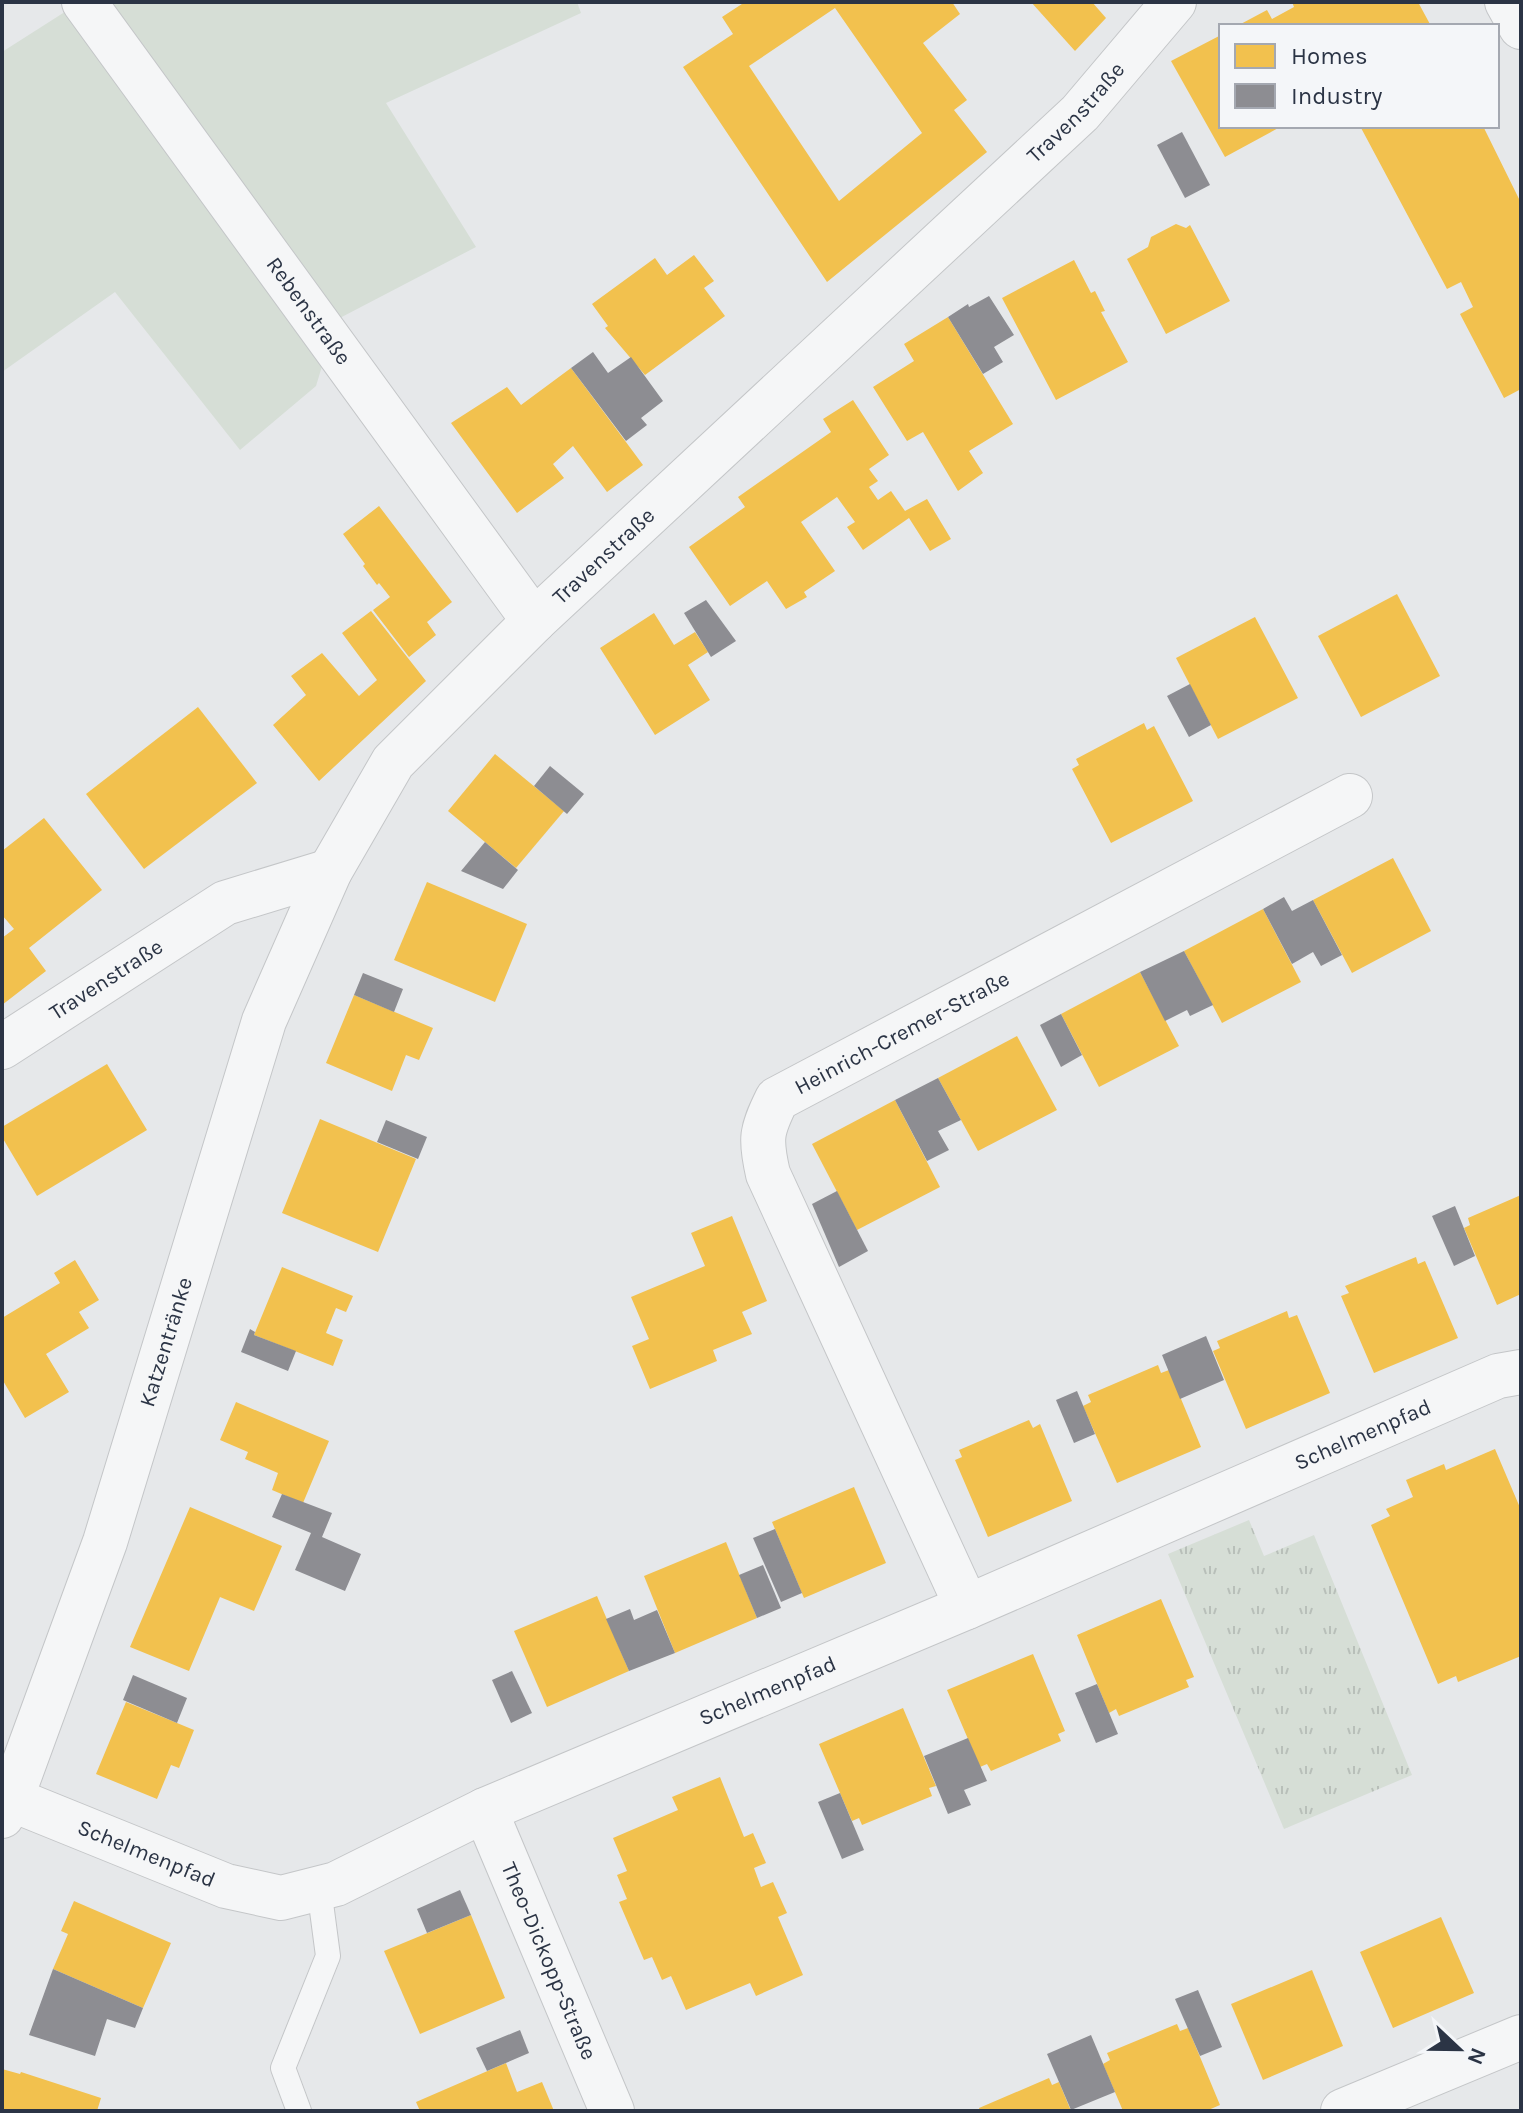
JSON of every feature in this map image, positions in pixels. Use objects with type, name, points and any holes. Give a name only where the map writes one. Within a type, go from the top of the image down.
[{"type":"street","name":"Rebenstraße","points":[[84,2],[534,621]]},
{"type":"street","name":"Travenstraße","points":[[2,1047],[225,903],[330,871],[393,762],[534,621],[1080,113],[1174,2]]},
{"type":"street","points":[[1507,2],[1521,27]]},
{"type":"street","name":"Heinrich-Cremer-Straße","points":[[967,1607],[768,1174],[761,1143],[767,1120],[777,1099],[1350,796]]},
{"type":"street","name":"Katzentränke","points":[[6,1808],[105,1542],[264,1021],[330,871]]},
{"type":"street","name":"Schelmenpfad","points":[[6,1808],[226,1886],[281,1898],[336,1884],[485,1810],[967,1607],[1498,1376],[1521,1372]]},
{"type":"street","name":"Theo-Dickopp-Straße","points":[[485,1810],[612,2111]]},
{"type":"street","points":[[1343,2111],[1521,2037]]},
{"type":"lane","points":[[299,2111],[283,2068],[328,1956],[319,1888]]},
{"type":"green space","points":[[91,2],[577,2],[581,13],[386,103],[476,247],[336,320],[316,386],[240,450],[115,292],[2,372],[2,52],[71,8]]},
{"type":"green space","points":[[1249,1520],[1264,1556],[1314,1535],[1412,1775],[1284,1829],[1168,1554]]},
{"type":"building: Homes","points":[[745,2],[952,2],[960,14],[923,43],[967,100],[954,110],[987,152],[827,282],[683,67],[733,34],[722,17]],"holes":[[[835,8],[922,133],[839,201],[749,66]]]},
{"type":"building: Homes","points":[[1031,2],[1092,2],[1106,18],[1075,51]]},
{"type":"building: Homes","points":[[1292,2],[1418,2],[1430,24],[1241,24],[1267,10],[1272,19],[1294,7]]},
{"type":"building: Homes","points":[[1219,36],[1219,128],[1278,128],[1225,157],[1171,61]]},
{"type":"building: Homes","points":[[1361,128],[1484,128],[1521,203],[1521,389],[1504,398],[1460,314],[1473,307],[1461,282],[1447,289]]},
{"type":"building: Homes","points":[[1176,224],[1186,228],[1190,225],[1230,301],[1166,334],[1127,259],[1148,247],[1151,237]]},
{"type":"building: Homes","points":[[694,255],[714,281],[704,288],[725,316],[645,375],[605,328],[608,326],[592,304],[655,258],[667,275]]},
{"type":"building: Homes","points":[[1074,260],[1091,293],[1095,291],[1105,311],[1101,312],[1128,362],[1056,400],[1002,298]]},
{"type":"building: Homes","points":[[948,317],[1013,424],[969,451],[983,473],[958,491],[923,432],[907,441],[873,387],[914,361],[904,344]]},
{"type":"building: Homes","points":[[571,368],[643,465],[607,492],[573,446],[553,464],[564,478],[517,513],[451,423],[507,387],[521,405]]},
{"type":"building: Homes","points":[[853,400],[889,455],[869,469],[878,481],[869,487],[878,500],[891,491],[905,511],[927,499],[951,539],[930,551],[909,518],[863,550],[847,527],[855,522],[837,497],[801,522],[835,571],[804,592],[807,597],[786,609],[767,581],[730,606],[689,547],[745,507],[738,497],[831,432],[823,419]]},
{"type":"building: Homes","points":[[379,506],[452,602],[427,622],[436,635],[409,657],[373,610],[390,597],[379,583],[377,585],[343,534]]},
{"type":"building: Homes","points":[[1397,594],[1440,676],[1361,717],[1318,636]]},
{"type":"building: Homes","points":[[371,611],[426,681],[319,781],[273,725],[306,695],[291,676],[322,653],[359,696],[377,680],[342,633]]},
{"type":"building: Homes","points":[[654,613],[674,645],[695,632],[708,652],[688,665],[710,700],[655,735],[600,648]]},
{"type":"building: Homes","points":[[1255,617],[1298,698],[1218,739],[1176,658]]},
{"type":"building: Homes","points":[[198,707],[257,783],[144,869],[86,794]]},
{"type":"building: Homes","points":[[1144,723],[1147,730],[1154,726],[1193,801],[1111,843],[1072,769],[1079,765],[1076,759]]},
{"type":"building: Homes","points":[[495,754],[564,811],[516,868],[448,811]]},
{"type":"building: Homes","points":[[44,818],[102,890],[29,948],[46,971],[2,1005],[2,938],[14,929],[2,915],[2,851]]},
{"type":"building: Homes","points":[[1393,858],[1431,931],[1352,973],[1313,900]]},
{"type":"building: Homes","points":[[427,882],[527,924],[495,1002],[394,960]]},
{"type":"building: Homes","points":[[1263,909],[1301,982],[1222,1023],[1184,951]]},
{"type":"building: Homes","points":[[1140,972],[1179,1046],[1099,1087],[1061,1014]]},
{"type":"building: Homes","points":[[354,995],[433,1028],[419,1060],[406,1055],[392,1091],[326,1063]]},
{"type":"building: Homes","points":[[1017,1036],[1057,1110],[978,1151],[938,1078]]},
{"type":"building: Homes","points":[[107,1064],[147,1130],[37,1196],[2,1137],[2,1127]]},
{"type":"building: Homes","points":[[895,1100],[940,1187],[857,1230],[812,1144]]},
{"type":"building: Homes","points":[[320,1119],[416,1159],[378,1252],[282,1213]]},
{"type":"building: Homes","points":[[1521,1195],[1521,1294],[1497,1305],[1464,1228],[1470,1225],[1468,1218]]},
{"type":"building: Homes","points":[[732,1216],[767,1301],[742,1312],[752,1334],[713,1350],[717,1361],[650,1389],[632,1346],[649,1339],[631,1297],[705,1266],[691,1233]]},
{"type":"building: Homes","points":[[1416,1257],[1418,1264],[1425,1261],[1458,1338],[1374,1373],[1341,1296],[1349,1293],[1345,1286]]},
{"type":"building: Homes","points":[[75,1260],[99,1300],[79,1312],[89,1328],[46,1354],[69,1392],[25,1418],[2,1379],[2,1318],[60,1283],[54,1273]]},
{"type":"building: Homes","points":[[282,1267],[353,1296],[346,1312],[336,1308],[326,1333],[343,1340],[333,1366],[254,1335]]},
{"type":"building: Homes","points":[[1287,1311],[1289,1318],[1297,1315],[1330,1393],[1246,1429],[1213,1351],[1220,1348],[1217,1341]]},
{"type":"building: Homes","points":[[1158,1365],[1161,1373],[1169,1370],[1201,1447],[1117,1483],[1083,1406],[1091,1402],[1088,1395]]},
{"type":"building: Homes","points":[[236,1402],[329,1441],[303,1503],[272,1490],[278,1473],[245,1459],[248,1452],[220,1440]]},
{"type":"building: Homes","points":[[1029,1420],[1033,1428],[1040,1424],[1072,1501],[988,1537],[955,1460],[962,1457],[959,1450]]},
{"type":"building: Homes","points":[[1495,1449],[1521,1510],[1521,1656],[1458,1682],[1456,1676],[1438,1684],[1371,1525],[1390,1516],[1386,1509],[1413,1497],[1406,1480],[1444,1464],[1446,1470]]},
{"type":"building: Homes","points":[[854,1487],[886,1563],[804,1598],[772,1522]]},
{"type":"building: Homes","points":[[190,1507],[282,1546],[254,1611],[220,1597],[189,1671],[130,1647]]},
{"type":"building: Homes","points":[[726,1542],[757,1618],[675,1653],[644,1576]]},
{"type":"building: Homes","points":[[597,1596],[629,1671],[547,1707],[514,1631]]},
{"type":"building: Homes","points":[[1161,1599],[1194,1677],[1186,1680],[1189,1687],[1119,1716],[1116,1709],[1109,1713],[1077,1635]]},
{"type":"building: Homes","points":[[1033,1654],[1065,1731],[1058,1734],[1061,1741],[991,1771],[987,1764],[980,1767],[947,1690]]},
{"type":"building: Homes","points":[[126,1702],[194,1730],[179,1768],[171,1765],[157,1799],[96,1774]]},
{"type":"building: Homes","points":[[903,1708],[936,1786],[929,1788],[932,1796],[862,1825],[859,1818],[852,1821],[819,1744]]},
{"type":"building: Homes","points":[[720,1777],[744,1837],[753,1833],[766,1863],[754,1868],[761,1887],[773,1882],[787,1913],[778,1917],[803,1975],[756,1996],[750,1983],[686,2010],[671,1976],[662,1980],[652,1957],[644,1960],[619,1902],[627,1899],[617,1875],[627,1871],[613,1838],[678,1810],[672,1797]]},
{"type":"building: Homes","points":[[74,1901],[171,1943],[143,2008],[53,1969],[68,1934],[61,1931]]},
{"type":"building: Homes","points":[[471,1915],[505,1998],[420,2034],[384,1951]]},
{"type":"building: Homes","points":[[1441,1917],[1474,1993],[1393,2028],[1360,1952]]},
{"type":"building: Homes","points":[[1312,1970],[1343,2046],[1263,2080],[1231,2004]]},
{"type":"building: Homes","points":[[1177,2024],[1180,2031],[1188,2028],[1220,2105],[1206,2111],[1123,2111],[1103,2064],[1110,2060],[1107,2053]]},
{"type":"building: Homes","points":[[506,2063],[517,2092],[542,2082],[554,2111],[420,2111],[416,2102]]},
{"type":"building: Homes","points":[[2,2069],[21,2072],[101,2098],[97,2111],[2,2111]]},
{"type":"building: Homes","points":[[1049,2078],[1052,2085],[1059,2082],[1071,2111],[980,2111],[979,2108]]},
{"type":"building: Industry","points":[[1182,132],[1210,185],[1185,198],[1157,145]]},
{"type":"building: Industry","points":[[989,296],[1014,335],[994,347],[1003,362],[983,374],[948,317],[968,304],[969,307]]},
{"type":"building: Industry","points":[[593,352],[608,373],[631,357],[663,401],[641,418],[647,425],[626,441],[571,368]]},
{"type":"building: Industry","points":[[706,600],[736,641],[711,657],[684,613]]},
{"type":"building: Industry","points":[[1190,684],[1211,725],[1189,737],[1167,696]]},
{"type":"building: Industry","points":[[550,766],[584,794],[567,814],[534,786]]},
{"type":"building: Industry","points":[[485,842],[518,870],[503,889],[461,871]]},
{"type":"building: Industry","points":[[1284,897],[1292,911],[1313,900],[1342,955],[1321,966],[1313,952],[1292,964],[1263,909]]},
{"type":"building: Industry","points":[[1184,951],[1213,1005],[1190,1016],[1187,1010],[1165,1021],[1140,972]]},
{"type":"building: Industry","points":[[363,973],[403,989],[394,1012],[354,995]]},
{"type":"building: Industry","points":[[1061,1014],[1082,1055],[1061,1067],[1040,1025]]},
{"type":"building: Industry","points":[[938,1078],[961,1120],[938,1131],[949,1150],[927,1161],[895,1100]]},
{"type":"building: Industry","points":[[386,1120],[427,1137],[418,1159],[377,1142]]},
{"type":"building: Industry","points":[[837,1191],[868,1251],[839,1267],[812,1204]]},
{"type":"building: Industry","points":[[1455,1206],[1475,1256],[1454,1266],[1432,1216]]},
{"type":"building: Industry","points":[[250,1329],[255,1332],[254,1335],[296,1351],[288,1371],[241,1352]]},
{"type":"building: Industry","points":[[1206,1336],[1224,1380],[1180,1399],[1162,1355]]},
{"type":"building: Industry","points":[[1077,1391],[1095,1434],[1074,1443],[1056,1400]]},
{"type":"building: Industry","points":[[282,1494],[332,1513],[322,1537],[361,1554],[345,1591],[295,1570],[311,1533],[272,1517]]},
{"type":"building: Industry","points":[[775,1529],[802,1593],[781,1602],[753,1538]]},
{"type":"building: Industry","points":[[763,1565],[781,1608],[757,1618],[739,1575]]},
{"type":"building: Industry","points":[[630,1609],[634,1620],[657,1610],[675,1653],[629,1671],[606,1619]]},
{"type":"building: Industry","points":[[512,1671],[532,1713],[511,1723],[492,1680]]},
{"type":"building: Industry","points":[[133,1675],[187,1698],[177,1723],[123,1700]]},
{"type":"building: Industry","points":[[1097,1684],[1118,1734],[1096,1743],[1075,1693]]},
{"type":"building: Industry","points":[[968,1738],[987,1781],[964,1790],[971,1805],[948,1814],[924,1756]]},
{"type":"building: Industry","points":[[840,1793],[864,1850],[842,1859],[818,1802]]},
{"type":"building: Industry","points":[[460,1890],[471,1915],[427,1933],[417,1909]]},
{"type":"building: Industry","points":[[53,1969],[143,2008],[135,2028],[107,2019],[95,2056],[29,2035]]},
{"type":"building: Industry","points":[[1198,1990],[1222,2047],[1200,2056],[1175,1999]]},
{"type":"building: Industry","points":[[520,2030],[529,2053],[487,2071],[476,2048]]},
{"type":"building: Industry","points":[[1091,2035],[1115,2092],[1071,2110],[1047,2054]]}]
